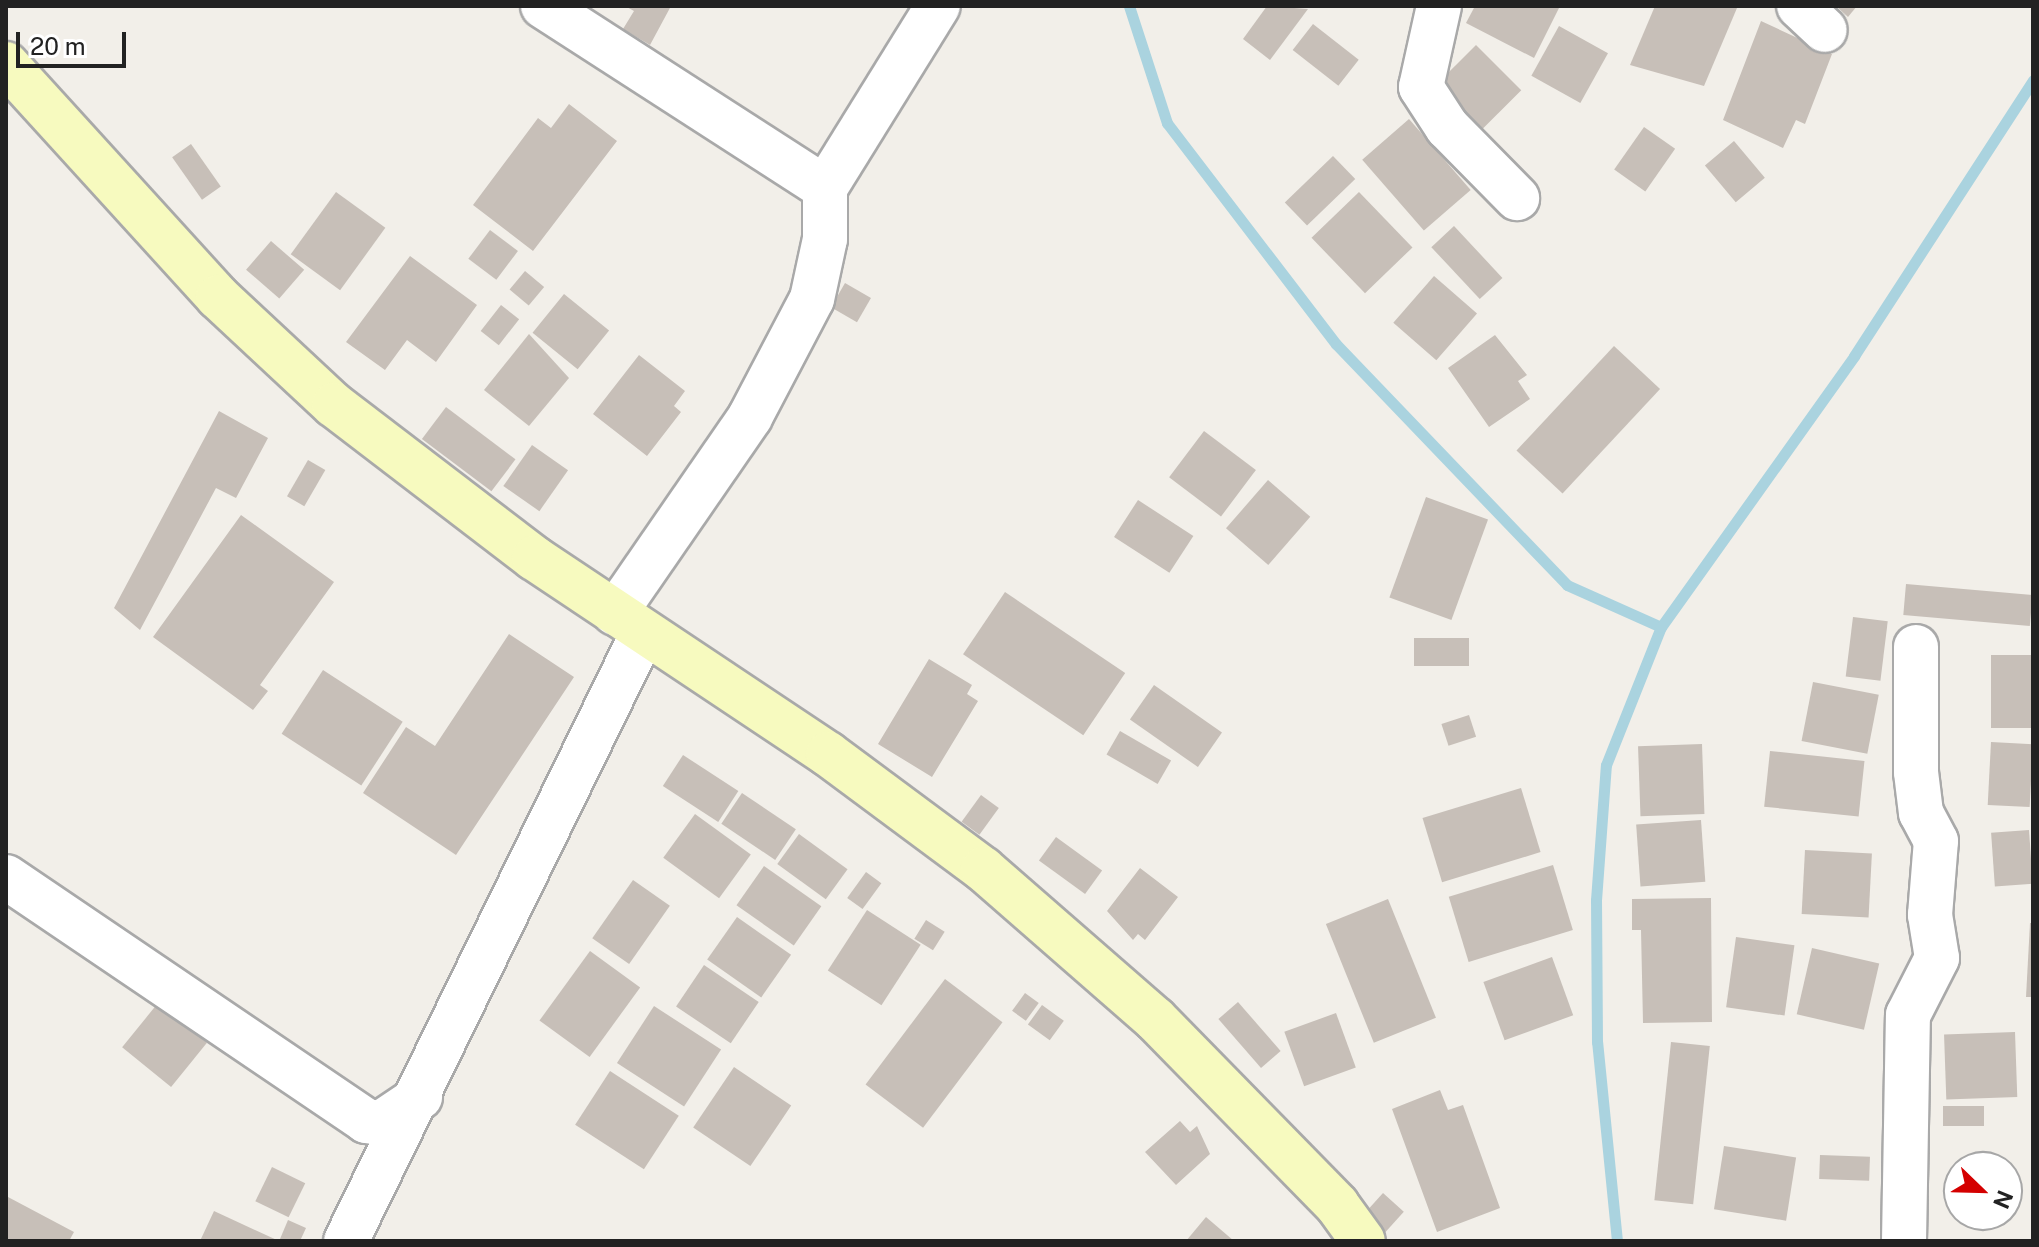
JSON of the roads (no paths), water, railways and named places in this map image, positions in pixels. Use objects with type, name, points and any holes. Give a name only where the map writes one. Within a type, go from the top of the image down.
[{"type":"street","points":[[543,6],[825,188]]},
{"type":"street","points":[[346,1241],[420,1097],[629,624],[750,417],[812,299],[825,239],[825,188],[938,6]]},
{"type":"street","points":[[1439,6],[1421,87],[1447,127],[1517,198]]},
{"type":"street","points":[[6,64],[218,297],[334,405],[629,624],[828,754],[983,869],[1155,1019],[1337,1205],[1363,1241]]},
{"type":"street","points":[[1904,1241],[1908,1015],[1937,958],[1930,915],[1936,841],[1921,813],[1916,772],[1916,647]]},
{"type":"street","points":[[6,877],[366,1121],[381,1123],[420,1097]]},
{"type":"waterway","points":[[1129,6],[1167,123],[1336,344],[1567,585],[1661,627]]},
{"type":"waterway","points":[[1617,1241],[1597,1042],[1596,900],[1606,765],[1661,627],[1854,356],[2033,80]]}]
